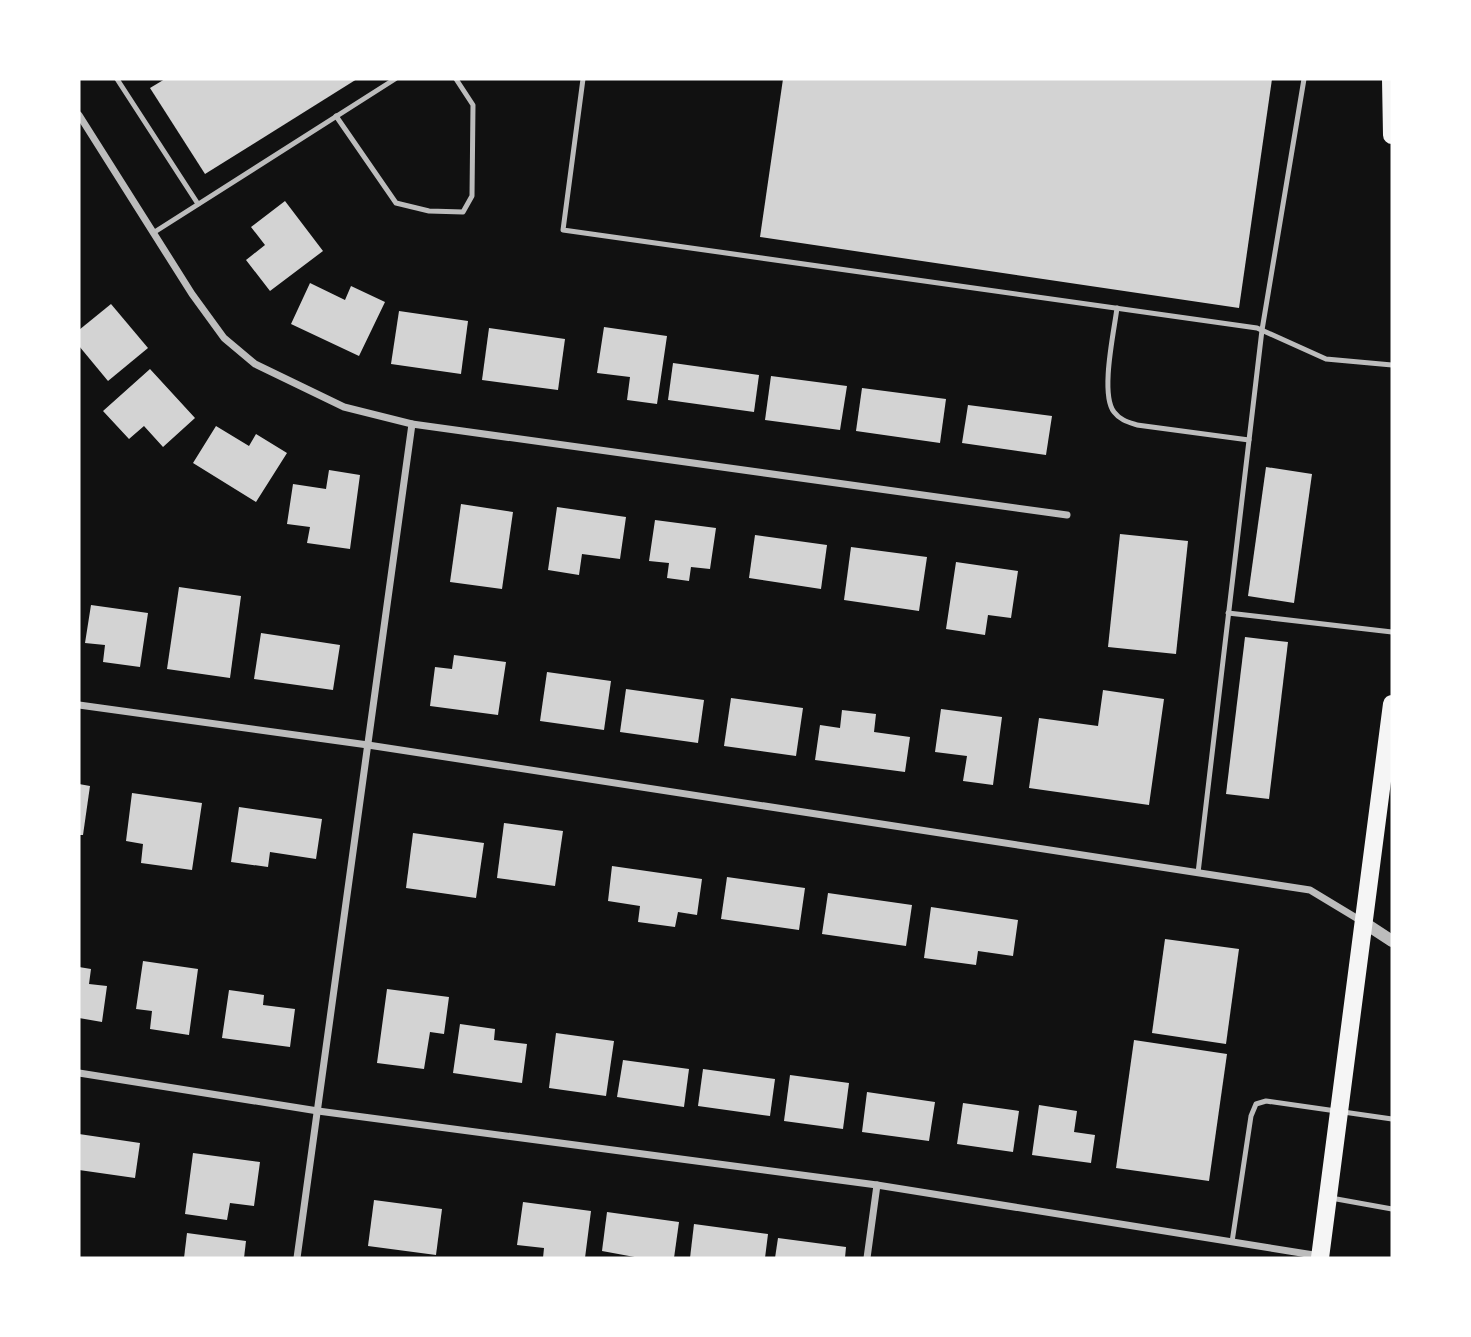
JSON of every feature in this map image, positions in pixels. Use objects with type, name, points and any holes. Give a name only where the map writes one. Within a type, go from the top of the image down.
[{"type":"main road","points":[[1391,79],[1392,135]]},
{"type":"main road","points":[[1320,1257],[1363,922],[1387,794],[1392,704]]},
{"type":"street","points":[[79,116],[191,294],[224,338],[255,364],[344,407],[412,424],[1067,515]]},
{"type":"street","points":[[297,1258],[412,424]]},
{"type":"street","points":[[79,705],[368,746],[1310,890],[1392,941]]},
{"type":"street","points":[[79,1073],[317,1111],[877,1185],[1320,1257]]},
{"type":"street","points":[[867,1258],[877,1185]]},
{"type":"lane","points":[[117,79],[198,204]]},
{"type":"lane","points":[[379,79],[383,86]]},
{"type":"lane","points":[[153,233],[395,79]]},
{"type":"lane","points":[[336,117],[396,203],[429,211],[463,212],[472,196],[473,105],[456,79]]},
{"type":"lane","points":[[583,79],[563,230],[1262,330],[1326,359],[1392,365]]},
{"type":"lane","points":[[1198,873],[1262,330],[1304,79]]},
{"type":"lane","points":[[1117,308],[1107,395],[1112,410],[1122,420],[1137,425],[1249,440]]},
{"type":"lane","points":[[1228,613],[1392,632]]},
{"type":"lane","points":[[1232,1242],[1251,1116],[1256,1104],[1266,1101],[1392,1119]]},
{"type":"lane","points":[[1328,1197],[1392,1209]]},
{"type":"building","points":[[165,79],[357,79],[205,174],[150,88]]},
{"type":"building","points":[[783,79],[1272,79],[1239,308],[760,237]]},
{"type":"building","points":[[285,201],[323,251],[270,291],[246,260],[265,245],[251,227]]},
{"type":"building","points":[[310,283],[345,300],[351,286],[385,302],[359,356],[291,324]]},
{"type":"building","points":[[111,304],[148,348],[108,381],[79,346],[79,330]]},
{"type":"building","points":[[399,311],[468,321],[461,374],[391,364]]},
{"type":"building","points":[[604,327],[667,336],[657,404],[627,400],[630,377],[597,373]]},
{"type":"building","points":[[489,328],[565,339],[558,390],[482,380]]},
{"type":"building","points":[[673,363],[759,375],[754,412],[668,400]]},
{"type":"building","points":[[150,369],[195,418],[163,447],[144,426],[129,439],[103,411]]},
{"type":"building","points":[[771,376],[847,386],[840,430],[765,420]]},
{"type":"building","points":[[862,388],[946,399],[940,443],[856,431]]},
{"type":"building","points":[[968,405],[1052,416],[1046,455],[962,443]]},
{"type":"building","points":[[216,426],[249,446],[256,434],[287,453],[256,502],[193,463]]},
{"type":"building","points":[[1266,467],[1312,474],[1294,603],[1248,596]]},
{"type":"building","points":[[329,470],[360,475],[350,549],[307,543],[310,527],[287,524],[293,484],[326,489]]},
{"type":"building","points":[[461,504],[513,512],[502,589],[450,582]]},
{"type":"building","points":[[557,507],[626,517],[620,559],[582,554],[579,575],[548,570]]},
{"type":"building","points":[[655,520],[716,528],[710,569],[691,567],[689,581],[667,578],[669,563],[649,561]]},
{"type":"building","points":[[1120,534],[1188,541],[1176,654],[1108,647]]},
{"type":"building","points":[[755,535],[827,545],[821,589],[749,578]]},
{"type":"building","points":[[851,547],[927,557],[919,611],[844,600]]},
{"type":"building","points":[[956,562],[1018,571],[1011,618],[988,615],[985,635],[946,629]]},
{"type":"building","points":[[179,587],[241,596],[230,678],[167,669]]},
{"type":"building","points":[[91,605],[148,613],[140,667],[103,662],[105,645],[85,643]]},
{"type":"building","points":[[261,633],[340,645],[333,690],[254,679]]},
{"type":"building","points":[[1245,637],[1288,642],[1269,799],[1226,794]]},
{"type":"building","points":[[454,655],[506,662],[498,715],[430,706],[435,667],[452,669]]},
{"type":"building","points":[[547,672],[611,681],[604,730],[540,721]]},
{"type":"building","points":[[626,689],[704,700],[698,743],[620,732]]},
{"type":"building","points":[[1103,690],[1164,699],[1149,805],[1029,788],[1039,718],[1098,726]]},
{"type":"building","points":[[731,698],[803,708],[796,756],[724,746]]},
{"type":"building","points":[[941,709],[1002,717],[993,785],[963,781],[967,756],[935,752]]},
{"type":"building","points":[[842,710],[876,714],[874,732],[910,737],[905,772],[815,760],[820,725],[840,728]]},
{"type":"building","points":[[79,784],[90,786],[83,835],[79,835]]},
{"type":"building","points":[[132,793],[202,803],[192,870],[141,863],[143,844],[126,841]]},
{"type":"building","points":[[239,807],[322,819],[316,859],[270,852],[268,867],[231,862]]},
{"type":"building","points":[[504,823],[563,831],[555,886],[497,878]]},
{"type":"building","points":[[413,833],[484,843],[476,898],[406,888]]},
{"type":"building","points":[[612,866],[702,879],[697,915],[678,912],[675,927],[638,922],[640,906],[608,901]]},
{"type":"building","points":[[727,877],[805,888],[799,930],[721,919]]},
{"type":"building","points":[[828,893],[912,905],[906,946],[822,934]]},
{"type":"building","points":[[931,907],[1018,920],[1013,956],[978,951],[976,965],[924,958]]},
{"type":"building","points":[[1165,939],[1239,949],[1226,1044],[1152,1033]]},
{"type":"building","points":[[143,961],[198,969],[189,1035],[150,1029],[152,1011],[136,1009]]},
{"type":"building","points":[[79,967],[91,969],[89,984],[107,986],[102,1022],[79,1018]]},
{"type":"building","points":[[387,989],[449,997],[444,1034],[430,1032],[424,1069],[377,1063]]},
{"type":"building","points":[[229,990],[264,995],[263,1005],[295,1009],[290,1047],[222,1038]]},
{"type":"building","points":[[460,1024],[495,1029],[494,1040],[527,1044],[522,1083],[453,1073]]},
{"type":"building","points":[[556,1033],[614,1041],[606,1096],[549,1088]]},
{"type":"building","points":[[1134,1040],[1227,1054],[1209,1181],[1116,1168]]},
{"type":"building","points":[[623,1060],[689,1069],[684,1107],[617,1097]]},
{"type":"building","points":[[703,1069],[775,1079],[770,1116],[698,1106]]},
{"type":"building","points":[[790,1075],[849,1083],[843,1129],[784,1121]]},
{"type":"building","points":[[867,1092],[935,1102],[929,1141],[862,1132]]},
{"type":"building","points":[[963,1103],[1019,1111],[1013,1152],[957,1144]]},
{"type":"building","points":[[1039,1105],[1077,1111],[1074,1132],[1095,1135],[1091,1163],[1032,1155]]},
{"type":"building","points":[[79,1134],[140,1143],[135,1178],[79,1170]]},
{"type":"building","points":[[193,1153],[260,1162],[254,1206],[230,1203],[227,1220],[185,1214]]},
{"type":"building","points":[[374,1200],[442,1209],[436,1255],[368,1246]]},
{"type":"building","points":[[523,1202],[591,1211],[585,1258],[543,1258],[544,1248],[517,1245]]},
{"type":"building","points":[[607,1212],[679,1222],[674,1258],[640,1258],[602,1251]]},
{"type":"building","points":[[694,1224],[768,1234],[765,1258],[690,1258]]},
{"type":"building","points":[[187,1233],[246,1241],[244,1258],[184,1258]]},
{"type":"building","points":[[778,1238],[846,1247],[845,1258],[775,1258]]}]
